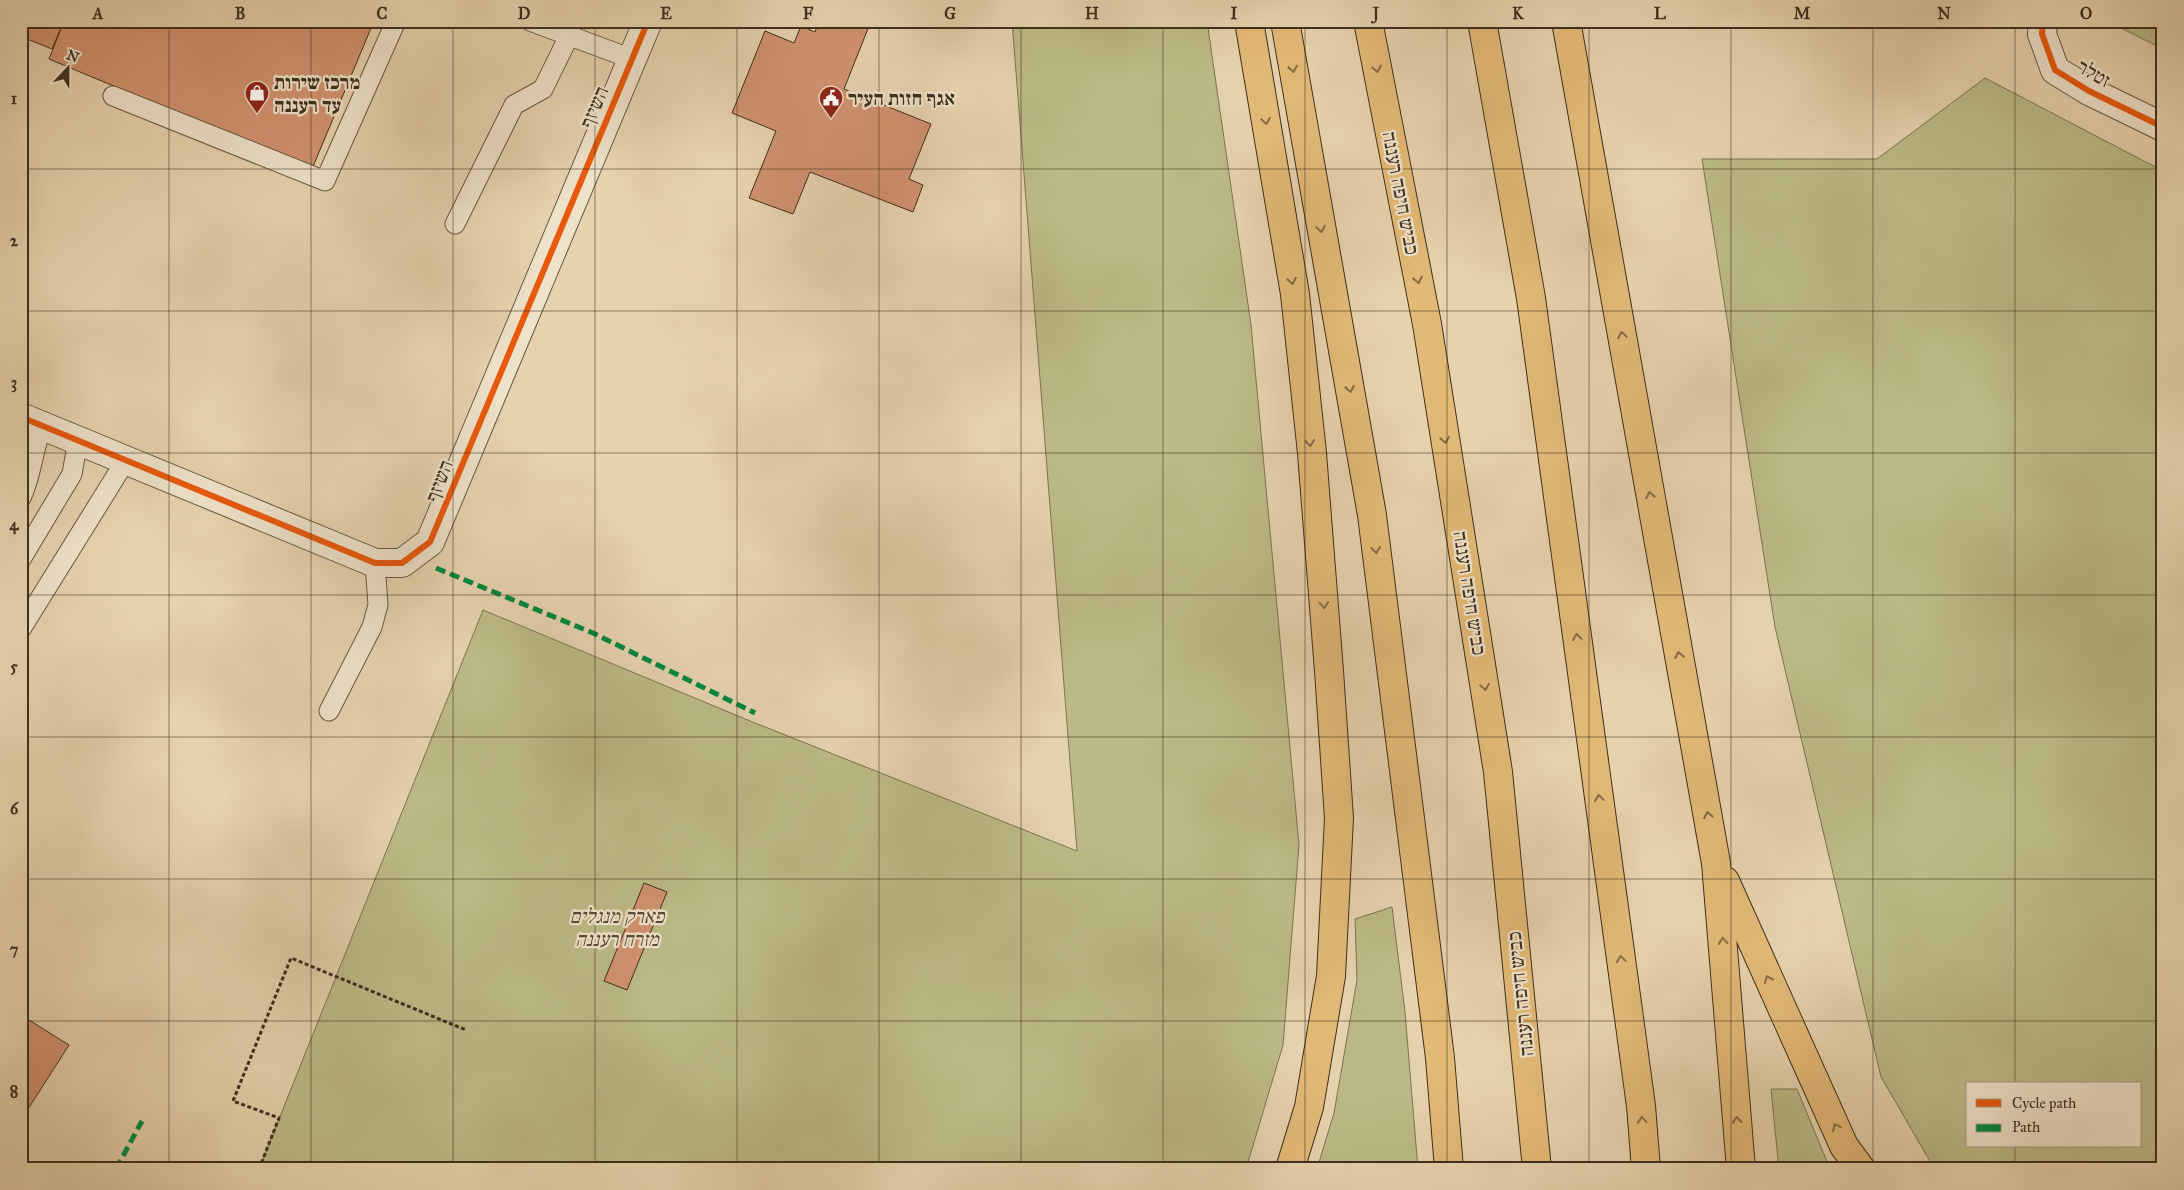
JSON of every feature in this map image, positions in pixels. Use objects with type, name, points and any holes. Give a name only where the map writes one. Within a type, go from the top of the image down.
[{"type":"highway","points":[[1250,21],[1295,294],[1312,453],[1339,818],[1331,976],[1309,1107],[1290,1169]]},
{"type":"highway","points":[[1285,21],[1372,515],[1438,1048],[1448,1169]]},
{"type":"highway","name":"כביש חיפה רעננה","points":[[1368,21],[1427,324],[1498,772],[1537,1169]]},
{"type":"highway","points":[[1482,21],[1531,298],[1641,1106],[1646,1169]]},
{"type":"highway","points":[[1566,21],[1716,863],[1741,1169]]},
{"type":"highway","points":[[1716,863],[1844,1146],[1861,1169]]},
{"type":"street","name":"השיזף","points":[[27,420],[376,563],[402,563],[430,542],[648,21]]},
{"type":"street","name":"זטלר","points":[[2043,21],[2042,34],[2056,70],[2089,91],[2163,127]]},
{"type":"lane","points":[[112,96],[325,181],[396,21]]},
{"type":"lane","points":[[530,21],[568,28],[632,59]]},
{"type":"lane","points":[[455,224],[514,105],[542,89],[568,28]]},
{"type":"lane","points":[[21,498],[26,488],[34,447],[27,420]]},
{"type":"lane","points":[[21,559],[72,474],[78,440]]},
{"type":"lane","points":[[21,629],[126,460]]},
{"type":"lane","points":[[329,711],[372,627],[378,605],[376,563]]},
{"type":"path","points":[[259,1169],[279,1118],[233,1101],[291,958],[466,1030]]},
{"type":"green space","name":"פארק מנגלים מזרח רעננה","points":[[1012,21],[1207,21],[1251,325],[1299,845],[1283,1045],[1246,1169],[259,1169],[483,610],[755,723],[1077,851]]},
{"type":"green space","points":[[2107,21],[2163,21],[2163,49]]},
{"type":"green space","points":[[1985,78],[2163,171],[2163,1169],[1937,1169],[1931,1163],[1881,1077],[1775,627],[1702,159],[1877,159]]},
{"type":"green space","points":[[1392,907],[1405,1012],[1418,1169],[1317,1169],[1334,1113],[1357,980],[1355,919]]},
{"type":"green space","points":[[1771,1089],[1797,1089],[1830,1169],[1779,1169]]},
{"type":"building","points":[[29,21],[64,21],[52,49],[22,37]]},
{"type":"building","name":"מרכז שירות עד רעננה","points":[[64,21],[374,21],[312,169],[49,59]]},
{"type":"building","name":"אגף חזות העיר","points":[[819,21],[871,21],[844,89],[931,124],[909,179],[923,185],[913,212],[810,172],[793,214],[749,198],[776,131],[732,113],[765,31],[794,43],[801,26],[815,32]]},
{"type":"building","points":[[644,883],[667,892],[627,990],[604,981]]},
{"type":"building","points":[[21,1015],[69,1045],[21,1120]]},
{"type":"marked path","points":[[436,568],[593,633],[755,713]]},
{"type":"marked path","points":[[116,1169],[142,1121]]},
{"type":"cycle path","points":[[21,417],[375,563],[402,563],[430,542],[648,21]]},
{"type":"cycle path","points":[[2043,21],[2042,34],[2055,70],[2089,91],[2163,127]]},
{"type":"place","name":"מרכז שירות עד רעננה","points":[[257,114]]},
{"type":"place","name":"אגף חזות העיר","points":[[831,119]]}]
